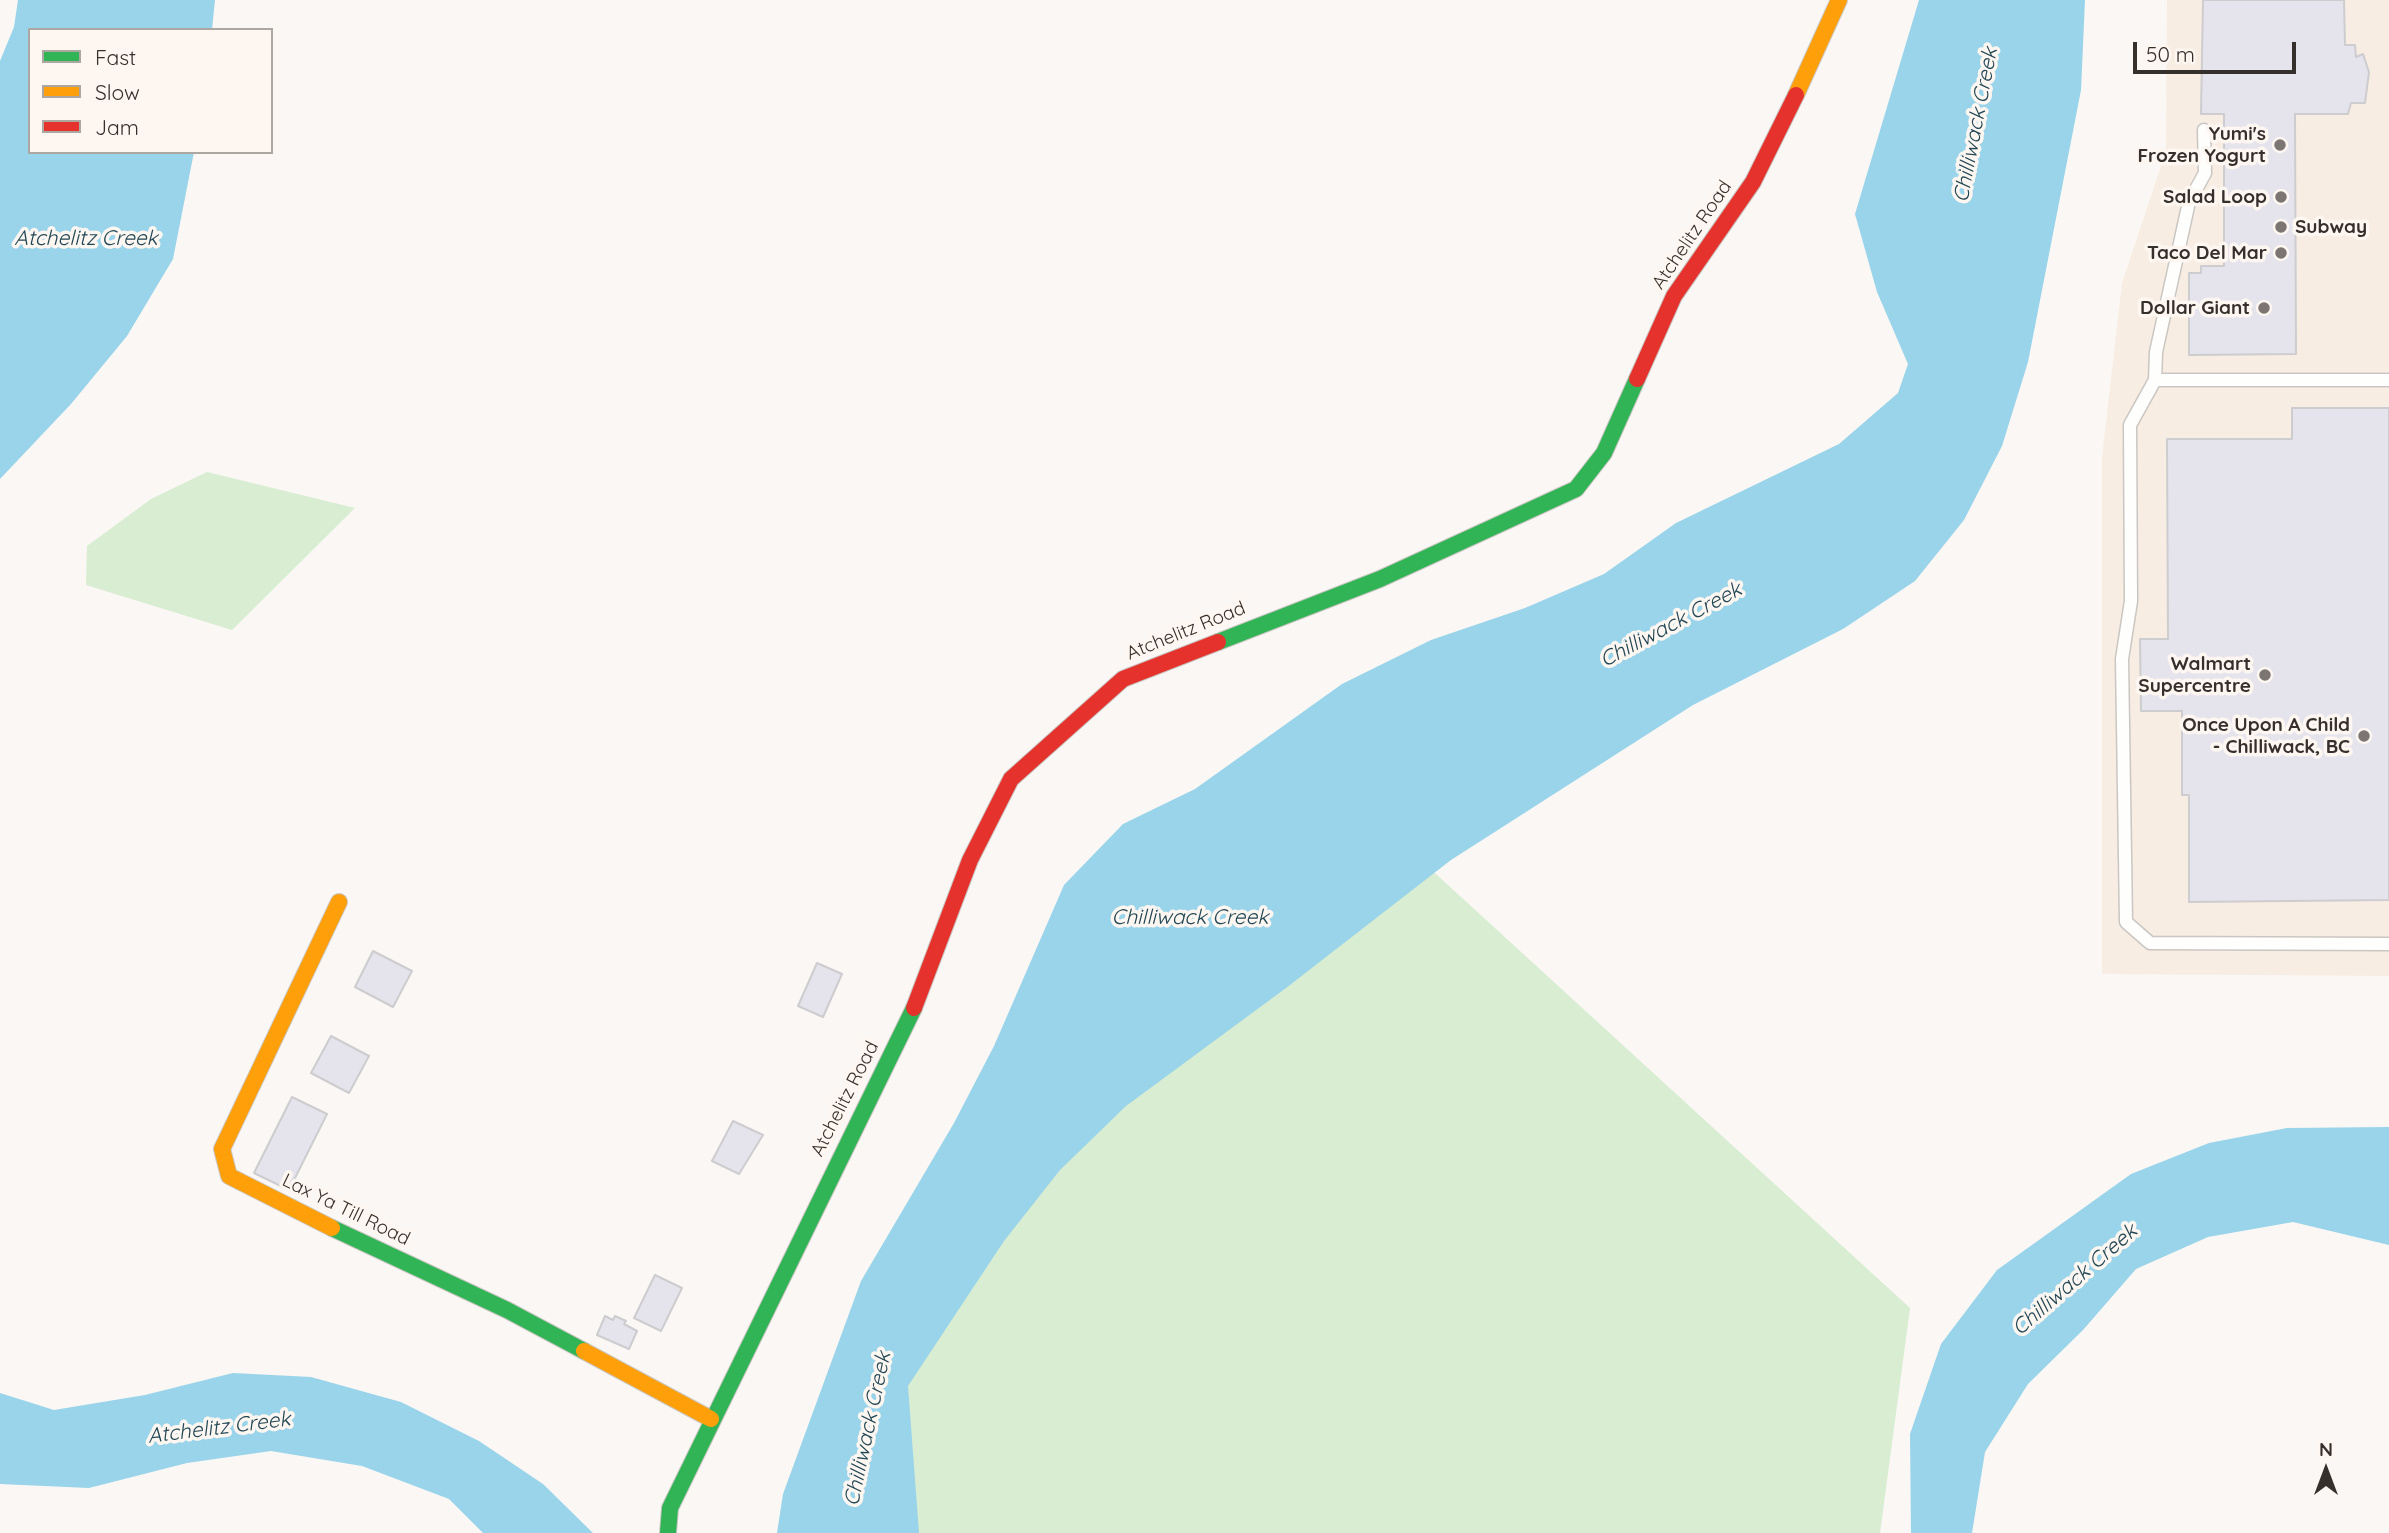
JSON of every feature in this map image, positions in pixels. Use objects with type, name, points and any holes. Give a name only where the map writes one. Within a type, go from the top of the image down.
[{"type":"street","name":"Atchelitz Road","points":[[668,1533],[670,1508],[711,1419],[914,1007],[970,860],[1011,779],[1123,679],[1380,579],[1512,521],[1576,489],[1604,453],[1674,296],[1753,181],[1794,102],[1839,0]]},
{"type":"street","name":"Lax Ya Till Road","points":[[339,902],[222,1149],[229,1176],[507,1310],[711,1419]]},
{"type":"lane","points":[[2204,130],[2205,173],[2189,202],[2156,352],[2155,380],[2130,425],[2131,601],[2122,659],[2126,922],[2150,943],[2389,944]]},
{"type":"lane","points":[[2155,380],[2389,380]]},
{"type":"shaded area","points":[[2167,0],[2389,0],[2389,976],[2102,974],[2102,457],[2122,283],[2166,151]]},
{"type":"green space","points":[[207,472],[355,508],[232,630],[86,585],[87,546],[151,499]]},
{"type":"green space","points":[[1425,864],[1910,1308],[1880,1533],[873,1533],[863,1506],[921,1341],[1037,1150]]},
{"type":"water","name":"Atchelitz Creek","points":[[18,0],[215,0],[212,28],[28,28],[28,154],[194,154],[173,259],[127,336],[71,404],[0,479],[0,61],[14,27]]},
{"type":"water","name":"Chilliwack Creek","points":[[1919,0],[2085,0],[2081,90],[2028,362],[2002,446],[1964,520],[1915,581],[1843,629],[1693,705],[1451,860],[1286,988],[1126,1106],[1060,1170],[1004,1241],[908,1386],[919,1533],[777,1533],[783,1494],[861,1281],[954,1123],[994,1046],[1064,885],[1123,824],[1195,789],[1342,684],[1431,640],[1525,608],[1604,574],[1676,523],[1839,444],[1898,393],[1908,364],[1877,292],[1855,214]]},
{"type":"water","name":"Chilliwack Creek","points":[[2389,1127],[2389,1245],[2293,1222],[2208,1237],[2136,1269],[2083,1330],[2028,1384],[1985,1452],[1972,1533],[1911,1533],[1910,1434],[1941,1344],[1997,1270],[2131,1174],[2209,1143],[2287,1128]]},
{"type":"water","name":"Atchelitz Creek","points":[[233,1373],[311,1377],[401,1402],[479,1441],[543,1484],[593,1533],[483,1533],[449,1499],[362,1466],[271,1451],[187,1463],[89,1488],[0,1484],[0,1393],[54,1410],[145,1395]]},
{"type":"building","points":[[2203,0],[2344,0],[2345,45],[2355,45],[2356,57],[2363,54],[2369,72],[2365,103],[2351,103],[2348,114],[2295,114],[2296,354],[2189,355],[2189,273],[2201,273],[2201,266],[2224,266],[2224,114],[2201,114]]},
{"type":"building","name":"Walmart Supercentre","points":[[2292,408],[2389,408],[2389,900],[2189,902],[2189,795],[2182,795],[2182,711],[2141,711],[2140,639],[2168,639],[2167,439],[2292,439]]},
{"type":"building","points":[[373,951],[412,971],[393,1007],[355,987]]},
{"type":"building","points":[[817,963],[842,974],[823,1017],[798,1006]]},
{"type":"building","points":[[331,1036],[369,1056],[349,1093],[311,1073]]},
{"type":"building","points":[[292,1097],[327,1114],[289,1190],[254,1173]]},
{"type":"building","points":[[733,1121],[763,1135],[739,1174],[712,1161]]},
{"type":"building","points":[[655,1275],[682,1288],[661,1331],[634,1318]]},
{"type":"building","points":[[605,1316],[613,1320],[615,1316],[626,1321],[624,1324],[637,1331],[629,1349],[597,1335]]},
{"type":"traffic: fast","points":[[1218,642],[1380,579],[1576,489],[1604,453],[1637,379]]},
{"type":"traffic: fast","points":[[668,1533],[670,1508],[914,1008]]},
{"type":"traffic: fast","points":[[332,1228],[507,1310],[584,1351]]},
{"type":"traffic: slow","points":[[1796,95],[1839,0]]},
{"type":"traffic: slow","points":[[332,1228],[229,1176],[222,1149],[339,902]]},
{"type":"traffic: slow","points":[[584,1351],[711,1419]]},
{"type":"traffic: jam","points":[[1637,379],[1674,296],[1753,182],[1796,95]]},
{"type":"traffic: jam","points":[[914,1008],[970,860],[1011,779],[1123,679],[1218,642]]},
{"type":"place","name":"Yumi's Frozen Yogurt","points":[[2280,145]]},
{"type":"place","name":"Salad Loop","points":[[2281,197]]},
{"type":"place","name":"Subway","points":[[2281,227]]},
{"type":"place","name":"Taco Del Mar","points":[[2281,253]]},
{"type":"place","name":"Dollar Giant","points":[[2264,308]]},
{"type":"place","name":"Walmart Supercentre","points":[[2265,675]]},
{"type":"place","name":"Once Upon A Child - Chilliwack, BC","points":[[2364,736]]}]
